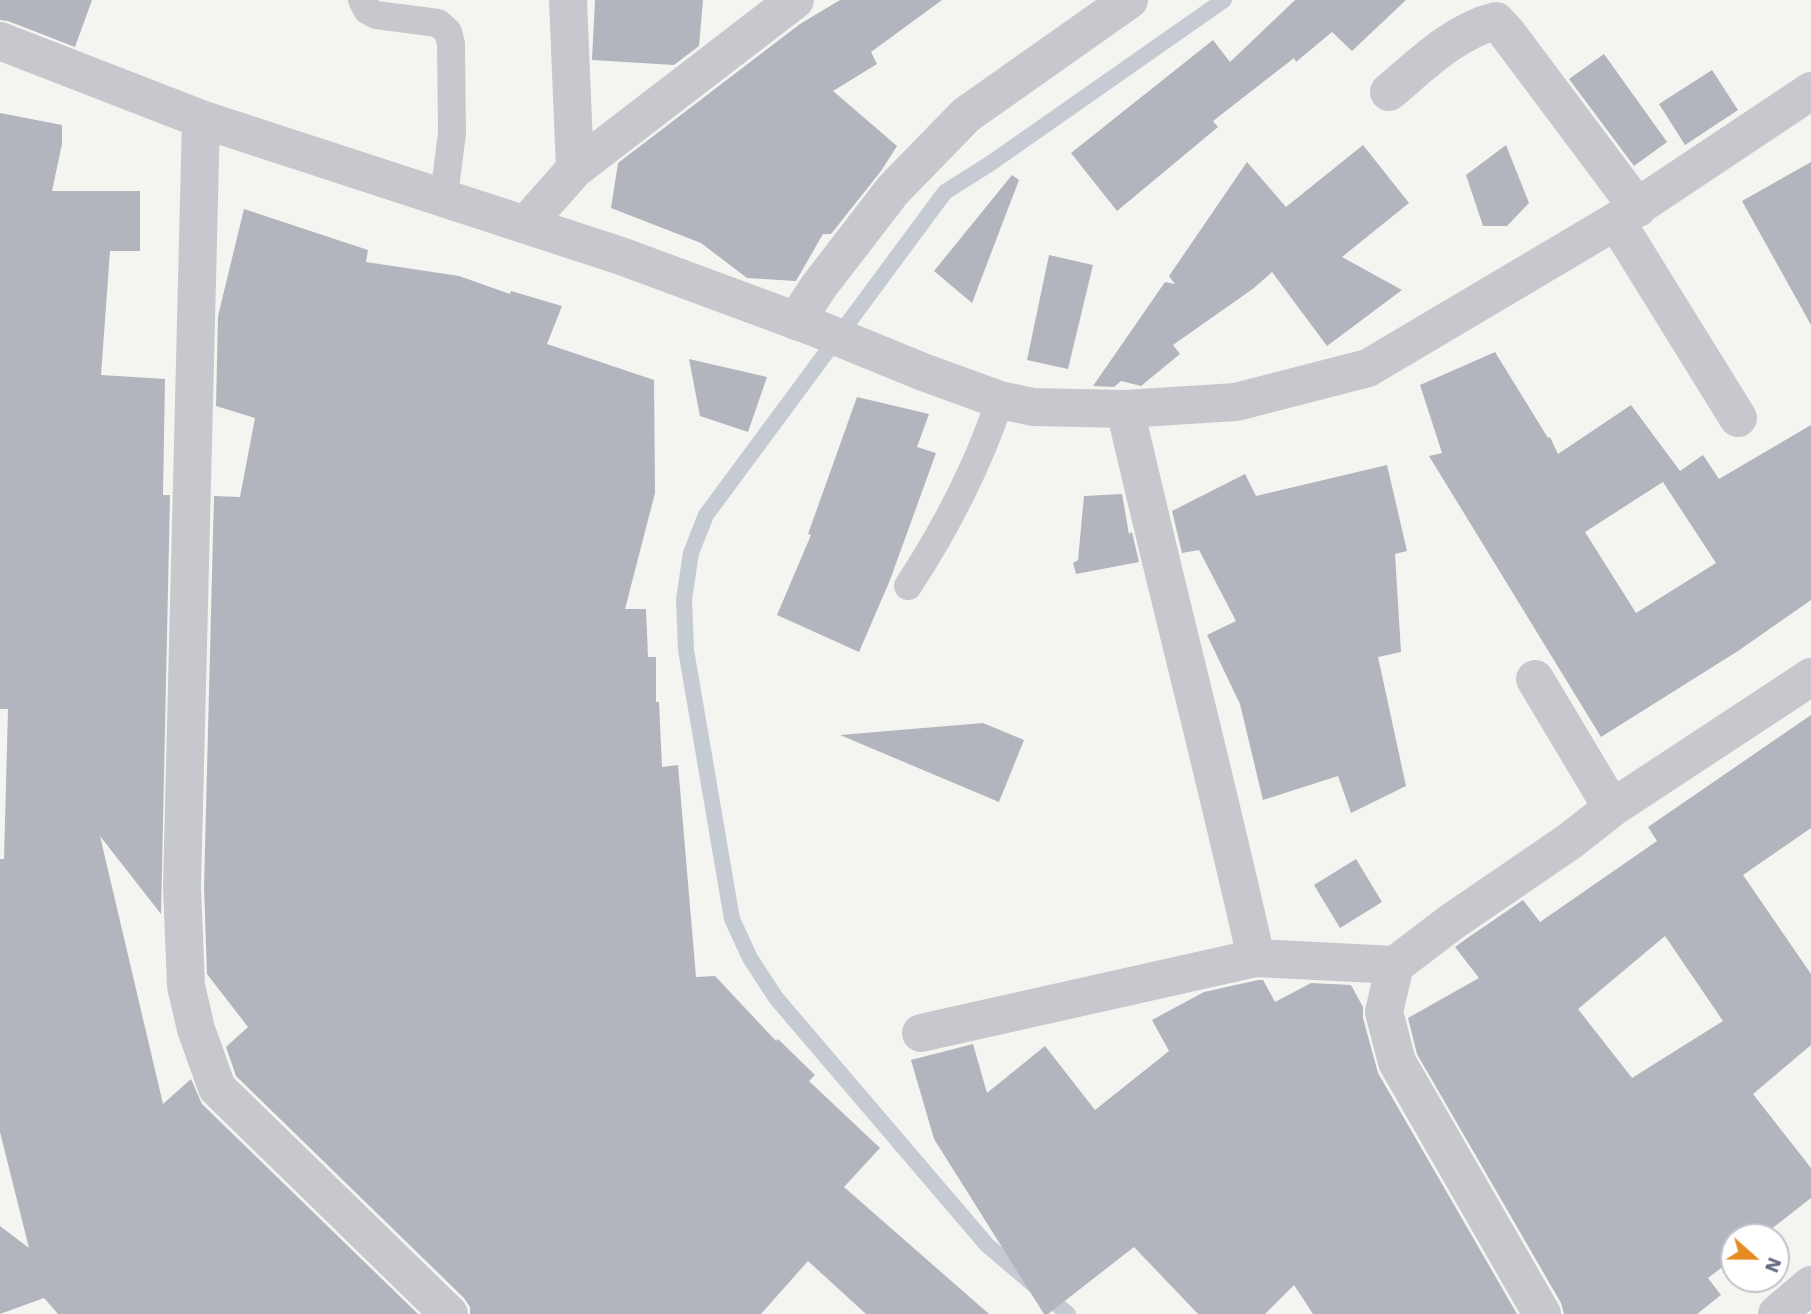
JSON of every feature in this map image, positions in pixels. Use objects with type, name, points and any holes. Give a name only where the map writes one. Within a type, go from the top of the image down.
[{"type":"street","points":[[568,0],[575,169]]},
{"type":"street","points":[[527,223],[575,169],[795,0]]},
{"type":"street","points":[[804,324],[819,286],[893,190],[966,115],[1129,0]]},
{"type":"street","points":[[1389,92],[1432,56],[1476,26],[1496,21],[1507,33],[1627,214],[1738,418]]},
{"type":"street","points":[[0,41],[201,118],[527,223],[804,324],[1000,400],[1033,407],[1125,408],[1236,402],[1368,368],[1627,214],[1811,91]]},
{"type":"street","points":[[201,118],[182,887],[186,986],[196,1029],[218,1088],[449,1314]]},
{"type":"street","points":[[1125,408],[1255,958]]},
{"type":"street","points":[[1542,1314],[1397,1062],[1384,1012],[1395,965],[1453,920],[1570,841],[1612,808],[1811,677]]},
{"type":"street","points":[[1535,679],[1612,808]]},
{"type":"street","points":[[921,1033],[1255,958],[1395,965]]},
{"type":"street","points":[[1777,1314],[1811,1285]]},
{"type":"lane","points":[[362,0],[367,10],[376,15],[438,23],[448,32],[451,44],[452,133],[444,196]]},
{"type":"lane","points":[[908,586],[932,549],[985,445],[1000,400]]},
{"type":"building","points":[[0,0],[92,0],[75,47],[0,20]]},
{"type":"building","points":[[595,0],[703,0],[699,46],[674,65],[592,60]]},
{"type":"building","points":[[840,0],[942,0],[871,52],[877,64],[833,91],[897,146],[881,171],[831,234],[823,234],[796,281],[747,278],[701,243],[611,208],[618,163],[800,24]]},
{"type":"building","points":[[1295,0],[1406,0],[1352,51],[1332,32],[1296,62],[1294,58],[1213,121],[1218,127],[1117,211],[1071,153],[1213,40],[1230,62]]},
{"type":"building","points":[[1604,54],[1667,142],[1634,166],[1569,79]]},
{"type":"building","points":[[1712,70],[1738,110],[1685,145],[1659,104]]},
{"type":"building","points":[[0,113],[62,125],[62,144],[52,191],[140,191],[140,251],[110,251],[101,375],[165,379],[163,495],[170,495],[161,914],[100,836],[163,1104],[191,1079],[202,1104],[418,1314],[58,1314],[44,1298],[0,1314],[0,1226],[29,1248],[0,1132],[0,859],[4,859],[8,709],[0,709]]},
{"type":"building","points":[[1363,145],[1409,203],[1342,257],[1402,290],[1327,346],[1272,272],[1254,288],[1173,345],[1180,354],[1141,386],[1121,381],[1114,387],[1093,386],[1165,282],[1175,284],[1169,276],[1247,162],[1286,207]]},
{"type":"building","points":[[1506,145],[1529,203],[1507,226],[1483,226],[1466,175]]},
{"type":"building","points":[[1811,162],[1811,325],[1742,201]]},
{"type":"building","points":[[1012,175],[1019,180],[972,303],[934,271]]},
{"type":"building","points":[[244,209],[368,250],[366,262],[459,276],[510,294],[511,291],[562,306],[547,344],[654,380],[655,493],[625,609],[646,609],[648,657],[656,657],[656,702],[659,702],[662,767],[678,765],[696,977],[715,976],[776,1041],[778,1039],[815,1075],[809,1081],[880,1148],[844,1187],[989,1314],[866,1314],[808,1261],[761,1314],[470,1314],[470,1307],[464,1298],[236,1076],[226,1047],[248,1027],[207,974],[204,887],[214,496],[240,497],[255,418],[216,406],[218,316]]},
{"type":"building","points":[[1049,255],[1093,265],[1068,369],[1027,360]]},
{"type":"building","points":[[1495,352],[1548,438],[1550,437],[1558,454],[1631,405],[1680,471],[1703,455],[1719,479],[1811,425],[1811,600],[1738,651],[1601,737],[1429,456],[1442,453],[1420,385]],"holes":[[[1680,471],[1663,482],[1716,563],[1636,613],[1585,532]]]},
{"type":"building","points":[[689,359],[767,377],[748,432],[700,416]]},
{"type":"building","points":[[857,397],[929,414],[917,447],[936,453],[890,580],[859,652],[777,615],[811,535],[808,534]]},
{"type":"building","points":[[1387,465],[1407,551],[1395,554],[1401,652],[1378,657],[1406,786],[1351,813],[1338,776],[1263,800],[1240,704],[1207,635],[1236,621],[1199,550],[1182,553],[1172,511],[1245,474],[1256,496]]},
{"type":"building","points":[[1122,494],[1129,534],[1132,532],[1139,562],[1076,574],[1073,563],[1078,560],[1084,496]]},
{"type":"building","points":[[1811,715],[1811,828],[1743,875],[1811,974],[1811,1045],[1753,1094],[1811,1168],[1811,1198],[1779,1223],[1720,1223],[1720,1269],[1708,1278],[1721,1295],[1697,1314],[1564,1314],[1561,1303],[1417,1054],[1408,1018],[1479,978],[1455,947],[1523,900],[1540,922],[1657,841],[1648,827]],"holes":[[[1665,936],[1723,1021],[1632,1078],[1578,1009]]]},
{"type":"building","points":[[983,723],[1024,740],[999,802],[840,735]]},
{"type":"building","points":[[1356,859],[1382,902],[1340,928],[1314,885]]},
{"type":"building","points":[[1263,980],[1275,1002],[1311,983],[1351,985],[1363,1007],[1363,1018],[1378,1073],[1517,1314],[1313,1314],[1294,1285],[1265,1314],[1198,1314],[1134,1247],[1048,1314],[1044,1314],[934,1139],[911,1060],[973,1044],[987,1093],[1045,1046],[1095,1110],[1169,1051],[1152,1020],[1204,992]]},
{"type":"waterway","points":[[1068,1314],[987,1245],[776,998],[750,958],[732,919],[686,650],[684,599],[691,553],[706,515],[945,192],[991,163],[1224,0]]}]
